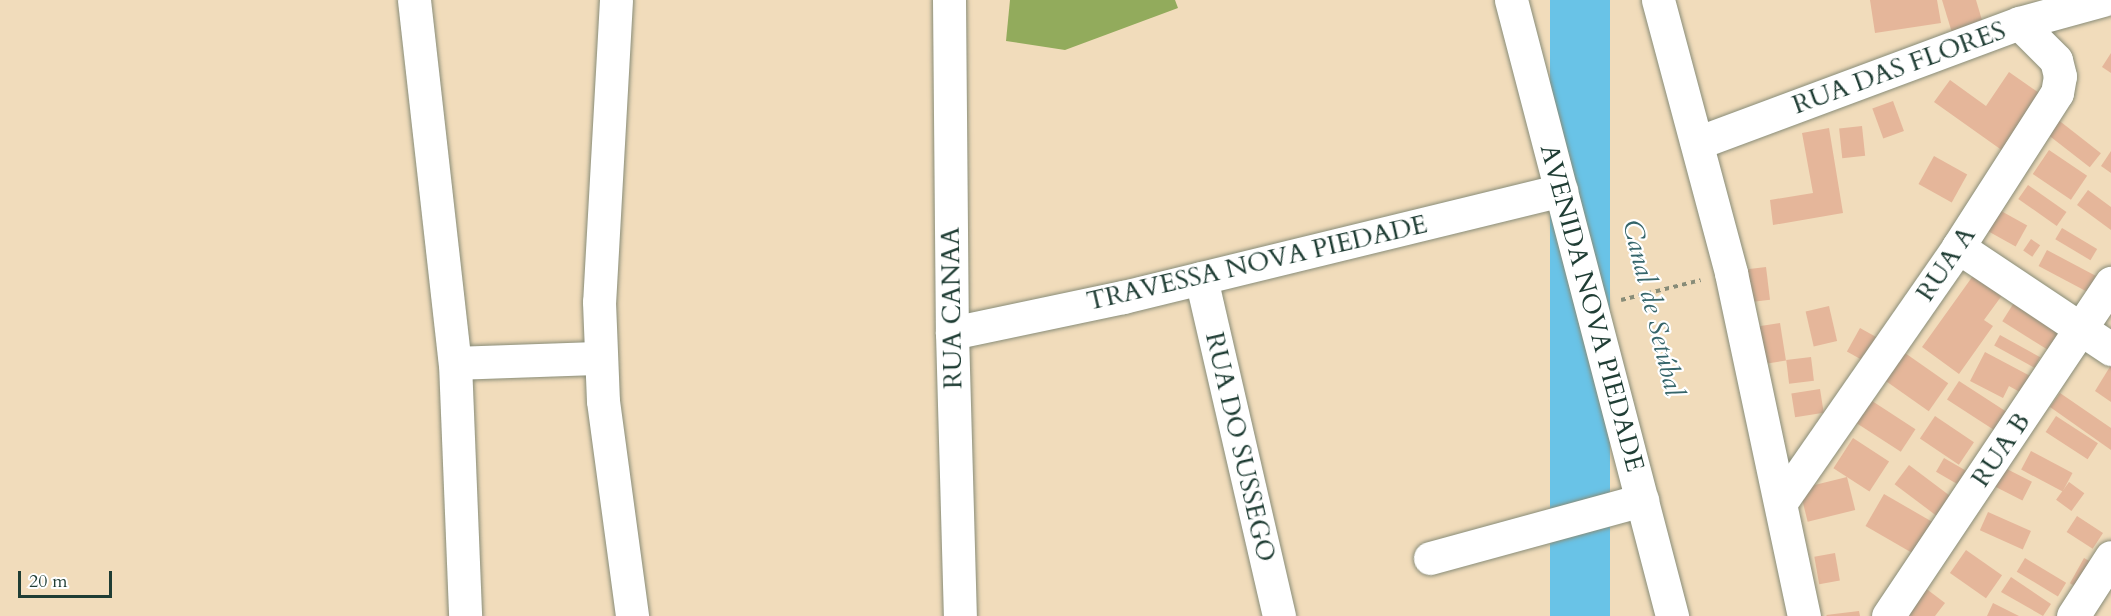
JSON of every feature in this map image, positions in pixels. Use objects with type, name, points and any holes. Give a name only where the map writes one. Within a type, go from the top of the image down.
[{"type":"street","points":[[414,0],[455,363],[465,616]]},
{"type":"street","points":[[616,0],[599,302],[603,401],[632,616]]},
{"type":"street","name":"RUA CANAA","points":[[950,0],[952,333],[960,616]]},
{"type":"street","name":"AVENIDA NOVA PIEDADE","points":[[1511,0],[1672,616]]},
{"type":"street","points":[[1658,0],[1731,273],[1804,616]]},
{"type":"street","name":"RUA DAS FLORES","points":[[1696,143],[2019,23],[2103,0]]},
{"type":"street","name":"RUA A","points":[[1781,502],[1958,248],[2056,93],[2060,76],[2056,60],[2019,23]]},
{"type":"street","name":"TRAVESSA NOVA PIEDADE","points":[[952,333],[1202,278],[1561,190]]},
{"type":"street","points":[[1958,248],[2111,349]]},
{"type":"street","name":"RUA DO SUSSEGO","points":[[1202,278],[1279,616]]},
{"type":"street","name":"RUA B","points":[[1888,616],[2082,330],[2111,283]]},
{"type":"street","points":[[455,363],[602,358]]},
{"type":"street","points":[[1430,558],[1642,500]]},
{"type":"street","points":[[2073,616],[2111,557]]},
{"type":"path","points":[[1610,303],[1711,277]]},
{"type":"green space","points":[[1010,0],[1175,0],[1178,8],[1065,50],[1006,41]]},
{"type":"water","points":[[1550,0],[1610,0],[1610,616],[1550,616]]},
{"type":"building","points":[[1870,0],[1937,0],[1941,23],[1875,33]]},
{"type":"building","points":[[1942,0],[1976,0],[1984,27],[1953,36]]},
{"type":"building","points":[[2111,53],[2111,73],[2102,67]]},
{"type":"building","points":[[2009,72],[2042,95],[2003,151],[1934,102],[1950,80],[1986,106]]},
{"type":"building","points":[[1893,101],[1904,131],[1883,139],[1872,109]]},
{"type":"building","points":[[2052,115],[2101,153],[2090,167],[2041,129]]},
{"type":"building","points":[[1862,126],[1865,156],[1842,158],[1839,128]]},
{"type":"building","points":[[1829,128],[1843,213],[1773,225],[1770,200],[1813,193],[1802,133]]},
{"type":"building","points":[[2049,150],[2087,176],[2071,200],[2033,174]]},
{"type":"building","points":[[2111,151],[2111,173],[2101,166]]},
{"type":"building","points":[[1934,156],[1967,174],[1952,202],[1918,184]]},
{"type":"building","points":[[2028,185],[2067,212],[2057,226],[2018,199]]},
{"type":"building","points":[[2088,190],[2111,207],[2111,230],[2077,205]]},
{"type":"building","points":[[1994,207],[2027,225],[2016,246],[1982,228]]},
{"type":"building","points":[[2062,228],[2097,249],[2090,260],[2055,239]]},
{"type":"building","points":[[2031,239],[2040,245],[2032,257],[2023,251]]},
{"type":"building","points":[[2047,250],[2096,276],[2087,292],[2039,266]]},
{"type":"building","points":[[1766,267],[1770,300],[1743,303],[1739,270]]},
{"type":"building","points":[[1975,273],[2003,294],[1984,320],[1993,326],[1959,374],[1922,347]]},
{"type":"building","points":[[2015,301],[2072,337],[2059,357],[2002,321]]},
{"type":"building","points":[[1829,306],[1837,341],[1814,346],[1806,311]]},
{"type":"building","points":[[1780,323],[1786,361],[1755,365],[1749,328]]},
{"type":"building","points":[[1860,328],[1880,339],[1867,363],[1847,352]]},
{"type":"building","points":[[2000,335],[2040,357],[2034,368],[1994,345]]},
{"type":"building","points":[[1895,346],[1948,383],[1929,411],[1875,374]]},
{"type":"building","points":[[1985,352],[2036,379],[2027,396],[2009,386],[2003,398],[1970,381]]},
{"type":"building","points":[[1811,357],[1814,381],[1789,384],[1786,360]]},
{"type":"building","points":[[2111,365],[2111,402],[2095,391]]},
{"type":"building","points":[[1959,381],[2012,415],[2000,434],[1947,399]]},
{"type":"building","points":[[1820,389],[1824,413],[1795,417],[1791,394]]},
{"type":"building","points":[[2060,393],[2111,428],[2111,450],[2050,407]]},
{"type":"building","points":[[1866,397],[1915,429],[1901,452],[1851,420]]},
{"type":"building","points":[[1935,416],[1974,442],[1959,465],[1920,438]]},
{"type":"building","points":[[2056,416],[2098,443],[2088,459],[2046,432]]},
{"type":"building","points":[[1853,438],[1889,461],[1869,492],[1833,468]]},
{"type":"building","points":[[2031,451],[2072,473],[2063,492],[2021,470]]},
{"type":"building","points":[[1944,458],[1972,474],[1964,488],[1936,472]]},
{"type":"building","points":[[1909,465],[1952,497],[1938,517],[1895,484]]},
{"type":"building","points":[[1999,465],[2032,482],[2022,501],[1989,484]]},
{"type":"building","points":[[1847,477],[1855,510],[1808,522],[1799,489]]},
{"type":"building","points":[[2069,482],[2084,493],[2071,511],[2056,500]]},
{"type":"building","points":[[1884,494],[1939,526],[1921,558],[1866,526]]},
{"type":"building","points":[[1988,512],[2031,531],[2023,549],[1980,530]]},
{"type":"building","points":[[2077,516],[2103,533],[2093,549],[2067,532]]},
{"type":"building","points":[[1966,550],[2002,575],[1986,598],[1950,573]]},
{"type":"building","points":[[1835,553],[1840,581],[1819,584],[1814,557]]},
{"type":"building","points":[[2025,558],[2066,583],[2058,596],[2017,572]]},
{"type":"building","points":[[2084,558],[2095,564],[2081,590],[2070,583]]},
{"type":"building","points":[[2011,577],[2051,604],[2043,616],[2001,592]]},
{"type":"building","points":[[1920,584],[1945,603],[1935,616],[1911,616],[1901,609]]},
{"type":"building","points":[[1993,603],[2019,616],[1987,616]]},
{"type":"building","points":[[1859,611],[1860,616],[1826,615]]},
{"type":"water label","name":"Canal de Setúbal","points":[[1653,308]]}]
